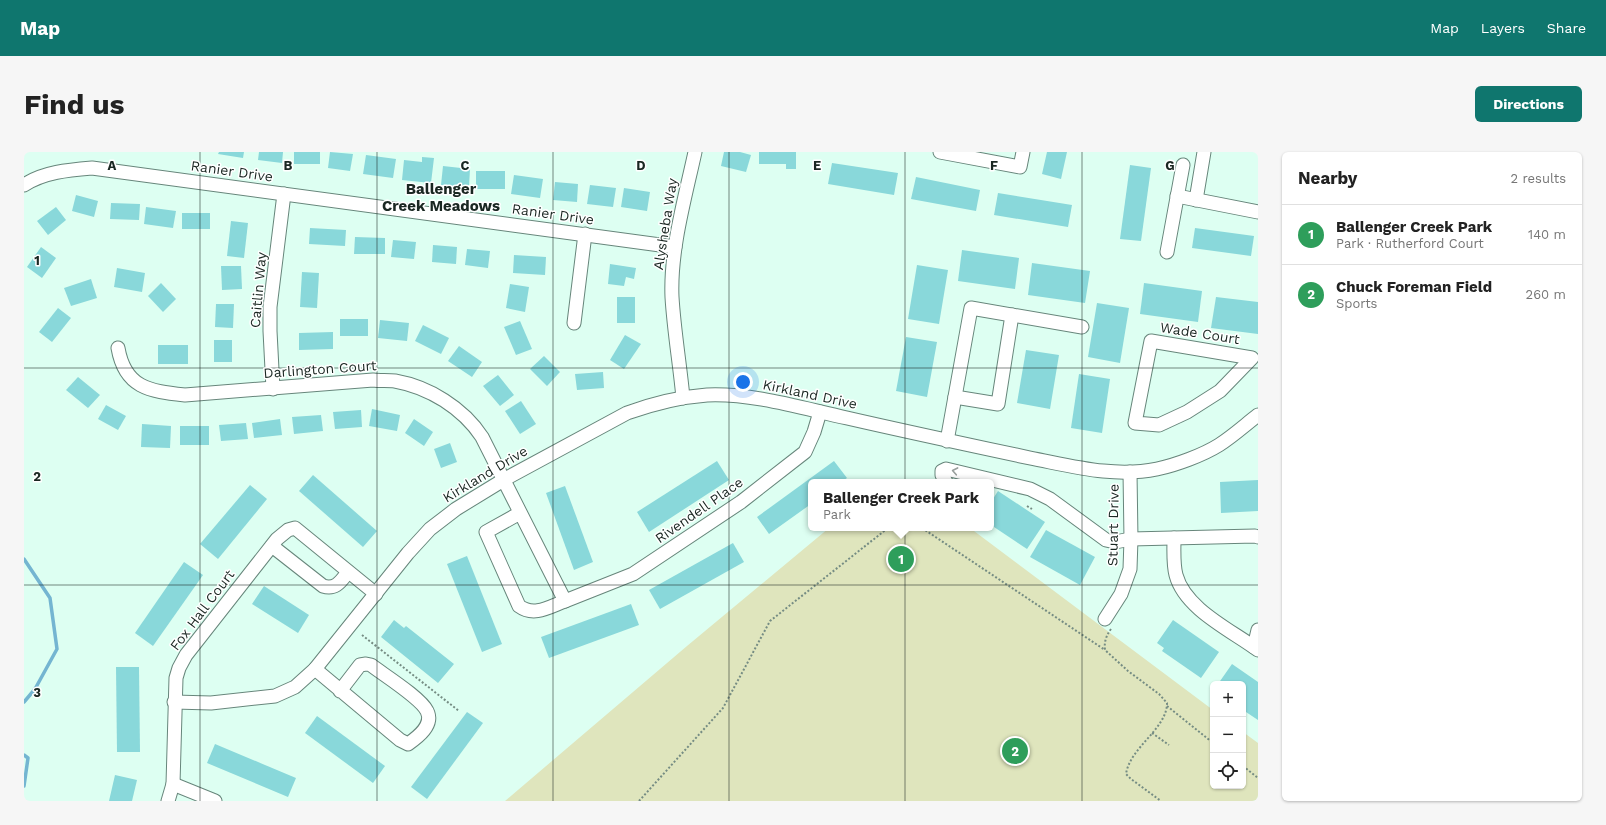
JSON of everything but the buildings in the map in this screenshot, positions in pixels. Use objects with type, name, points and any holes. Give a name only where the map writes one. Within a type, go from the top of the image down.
[{"type":"street","name":"Alysheba Way","points":[[683,398],[672,297],[675,247],[695,152]]},
{"type":"street","points":[[940,152],[1020,167],[1023,152]]},
{"type":"street","points":[[1196,200],[1204,152]]},
{"type":"street","points":[[1167,252],[1183,165]]},
{"type":"street","name":"Ranier Drive","points":[[24,185],[40,177],[61,172],[92,168],[675,247]]},
{"type":"street","name":"Caitlin Way","points":[[273,389],[270,307],[284,194]]},
{"type":"street","points":[[1177,196],[1258,212]]},
{"type":"street","points":[[574,323],[585,234]]},
{"type":"street","points":[[948,441],[971,308],[1082,327]]},
{"type":"street","points":[[955,397],[998,404],[1012,315]]},
{"type":"street","name":"Wade Court","points":[[1151,341],[1255,358],[1220,391],[1187,412],[1159,425],[1135,423],[1151,341]]},
{"type":"street","name":"Darlington Court","points":[[118,348],[120,360],[126,373],[136,383],[151,390],[185,395],[373,380],[394,381],[412,386],[434,395],[454,407],[473,423],[505,479]]},
{"type":"street","name":"Kirkland Drive","points":[[174,702],[211,703],[275,696],[295,687],[315,669],[408,552],[430,529],[456,508],[505,479],[627,413],[648,405],[707,395],[735,396],[820,412],[948,441],[1098,471],[1130,472],[1158,468],[1196,456],[1217,446],[1258,415]]},
{"type":"street","name":"Rivendell Place","points":[[520,513],[486,532],[519,606],[526,611],[536,612],[633,574],[741,502],[805,452],[814,432],[820,412]]},
{"type":"street","points":[[944,479],[942,471],[946,469],[975,479]]},
{"type":"street","name":"Stuart Drive","points":[[1105,619],[1121,594],[1130,569],[1132,539],[1130,472]]},
{"type":"street","points":[[505,479],[520,513],[565,601]]},
{"type":"street","points":[[994,482],[1030,488],[1050,499],[1106,540],[1115,542],[1132,539],[1258,537]]},
{"type":"street","name":"Fox Hall Court","points":[[168,801],[173,784],[174,702],[176,678],[179,668],[186,655],[277,539],[288,530],[295,528],[376,594]]},
{"type":"street","points":[[1174,538],[1176,574],[1180,586],[1188,599],[1206,614],[1256,649],[1258,630]]},
{"type":"street","points":[[272,546],[323,586],[328,588],[333,588],[338,585],[348,572]]},
{"type":"street","points":[[315,669],[340,691],[400,740],[408,744],[427,727],[429,719],[428,712],[418,700],[372,665],[366,664],[360,666],[340,691]]},
{"type":"street","points":[[173,784],[215,801]]},
{"type":"path","points":[[1027,506],[1032,509]]},
{"type":"path","points":[[639,801],[723,708],[770,621],[884,531]]},
{"type":"path","points":[[926,531],[1105,650],[1128,671],[1165,699],[1167,706],[1166,714],[1129,762],[1126,774],[1160,801]]},
{"type":"path","points":[[1105,619],[1113,626],[1104,643],[1105,650]]},
{"type":"path","points":[[362,635],[459,711]]},
{"type":"path","points":[[1167,706],[1210,741]]},
{"type":"path","points":[[1152,732],[1170,745]]},
{"type":"path","points":[[1246,768],[1258,778]]},
{"type":"green space","points":[[825,531],[974,531],[1210,708],[1210,789],[1246,789],[1246,734],[1258,743],[1258,801],[505,801],[687,646]]},
{"type":"waterway","points":[[24,559],[50,598],[57,649],[35,689],[24,702]]},
{"type":"waterway","points":[[24,755],[28,758],[24,786]]},
{"type":"place","name":"Ballenger Creek Park","points":[[901,559]]},
{"type":"place","name":"Chuck Foreman Field","points":[[1015,751]]},
{"type":"district","name":"Ballenger Creek Meadows","points":[[441,198]]}]
